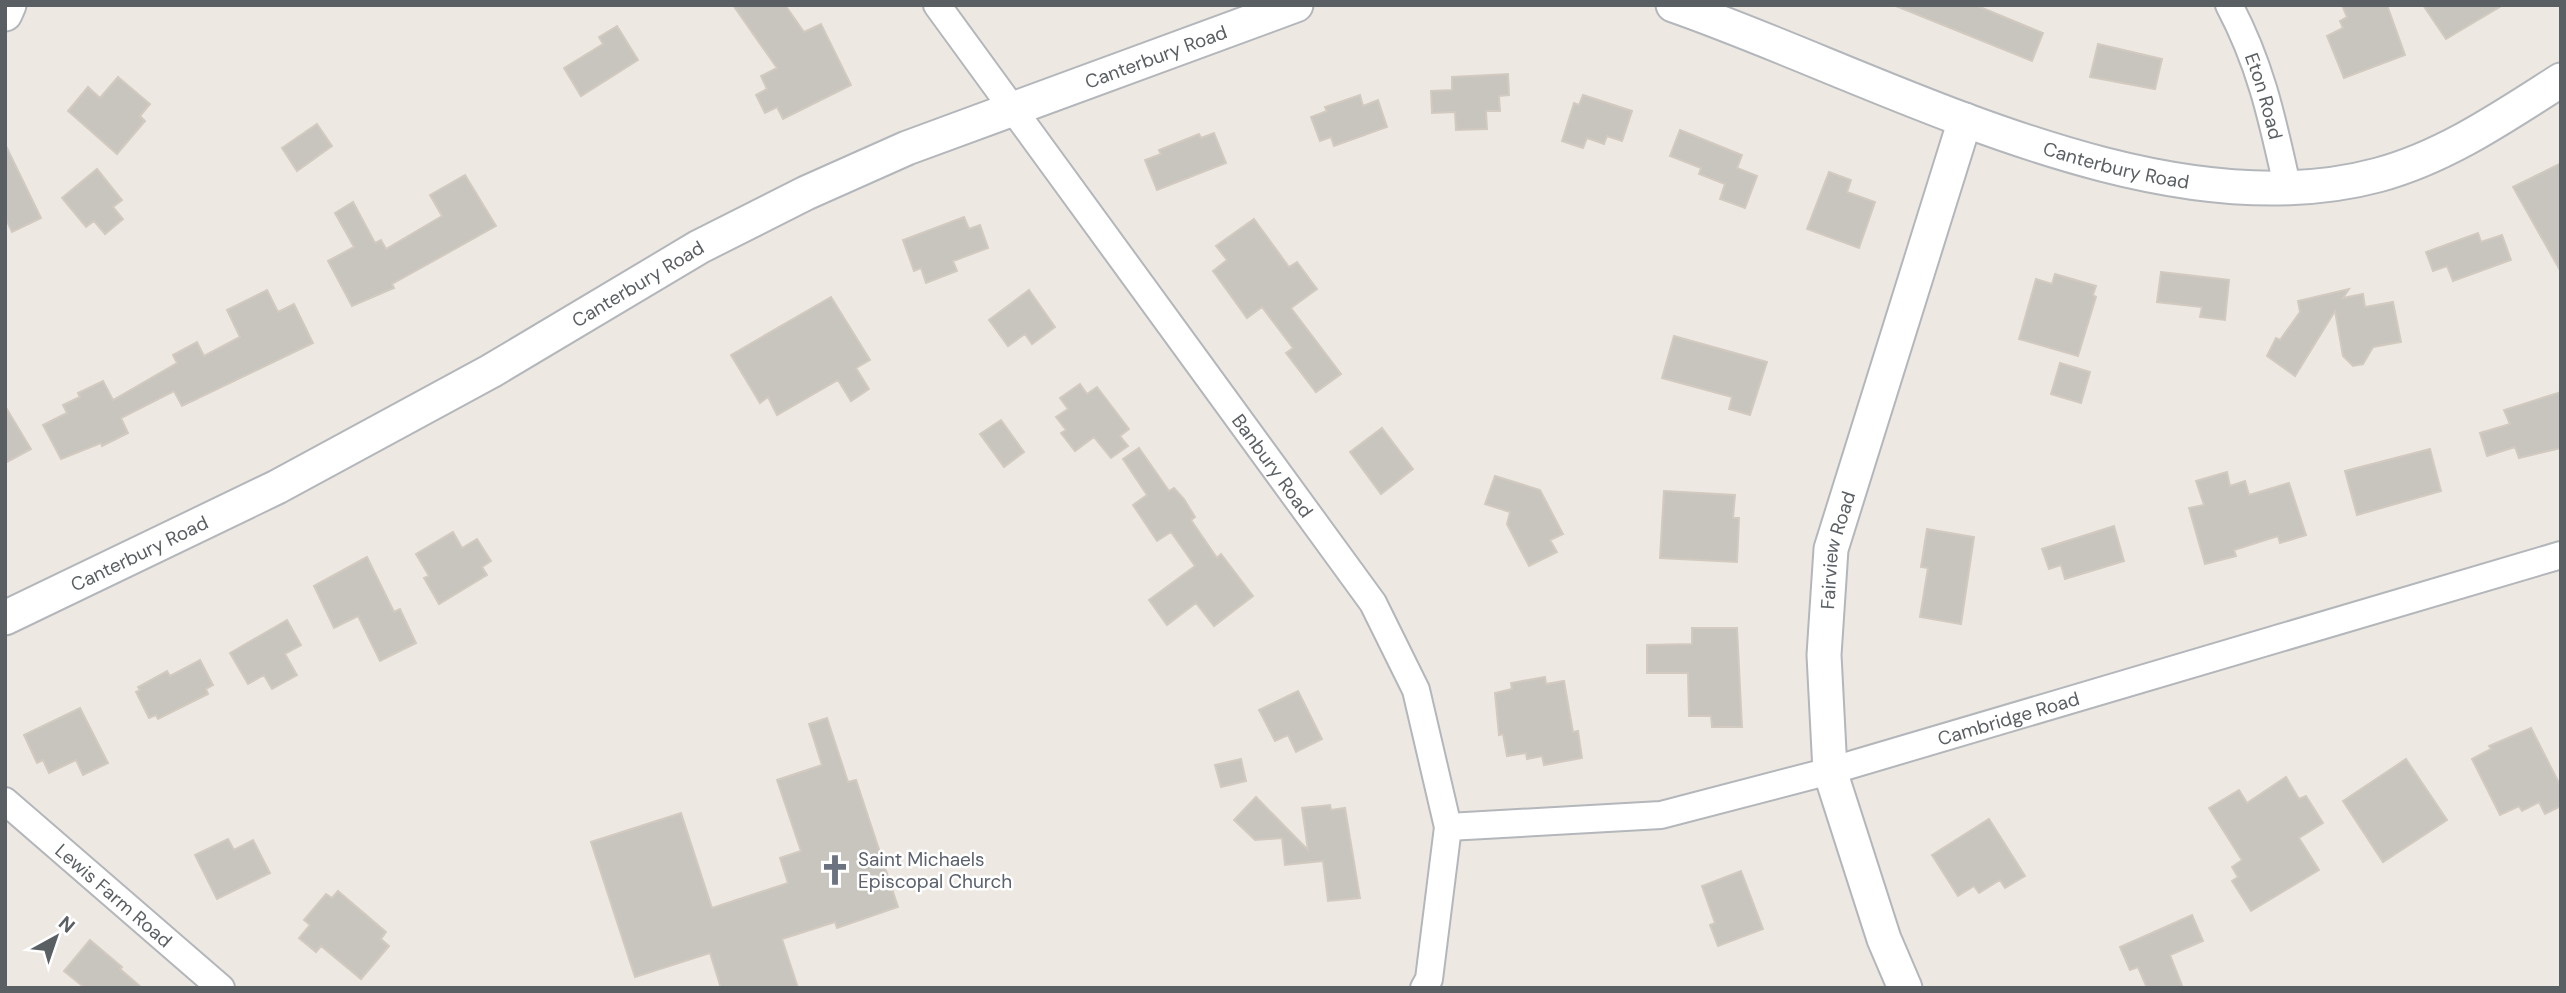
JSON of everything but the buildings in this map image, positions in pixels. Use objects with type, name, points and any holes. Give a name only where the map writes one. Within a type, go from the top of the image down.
[{"type":"street","points":[[5,14],[9,5]]},
{"type":"street","name":"Banbury Road","points":[[937,5],[1373,603],[1416,690],[1448,827],[1429,979],[1424,988]]},
{"type":"street","name":"Canterbury Road","points":[[5,618],[277,487],[491,371],[699,247],[782,205],[907,148],[1296,5]]},
{"type":"street","name":"Canterbury Road","points":[[1673,5],[1965,120],[2124,169],[2192,183],[2288,190],[2338,184],[2380,175],[2460,142],[2561,80]]},
{"type":"street","name":"Eton Road","points":[[2229,5],[2254,55],[2267,92],[2288,190]]},
{"type":"street","name":"Fairview Road","points":[[1905,988],[1884,939],[1830,771],[1824,655],[1831,549],[1965,120]]},
{"type":"street","name":"Cambridge Road","points":[[1448,827],[1661,815],[1830,771],[2561,555]]},
{"type":"street","name":"Lewis Farm Road","points":[[5,801],[221,988]]},
{"type":"place","name":"Saint Michaels Episcopal Church","points":[[835,870]]}]
